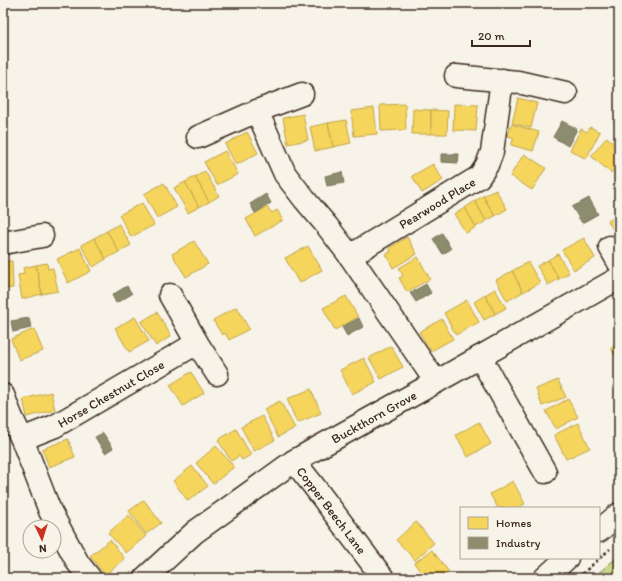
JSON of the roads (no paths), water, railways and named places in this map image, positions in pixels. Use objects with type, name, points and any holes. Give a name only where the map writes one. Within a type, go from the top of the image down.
[{"type":"street","points":[[456,76],[518,82],[566,93]]},
{"type":"street","name":"Pearwood Place","points":[[350,256],[480,177],[492,152],[502,80]]},
{"type":"street","points":[[198,137],[256,111],[302,94]]},
{"type":"street","points":[[256,111],[285,174],[304,200],[327,226],[350,256],[436,382]]},
{"type":"street","points":[[3,243],[42,236]]},
{"type":"street","name":"Buckthorn Grove","points":[[144,578],[195,532],[294,461],[619,278]]},
{"type":"street","points":[[170,295],[197,343],[217,374]]},
{"type":"street","name":"Horse Chestnut Close","points":[[22,440],[55,426],[197,343]]},
{"type":"street","points":[[480,357],[545,472]]},
{"type":"street","points":[[3,395],[50,511],[78,562],[90,578]]},
{"type":"street","name":"Copper Beech Lane","points":[[294,461],[383,578]]},
{"type":"street","points":[[606,538],[619,514]]},
{"type":"street","points":[[544,578],[566,559]]}]
